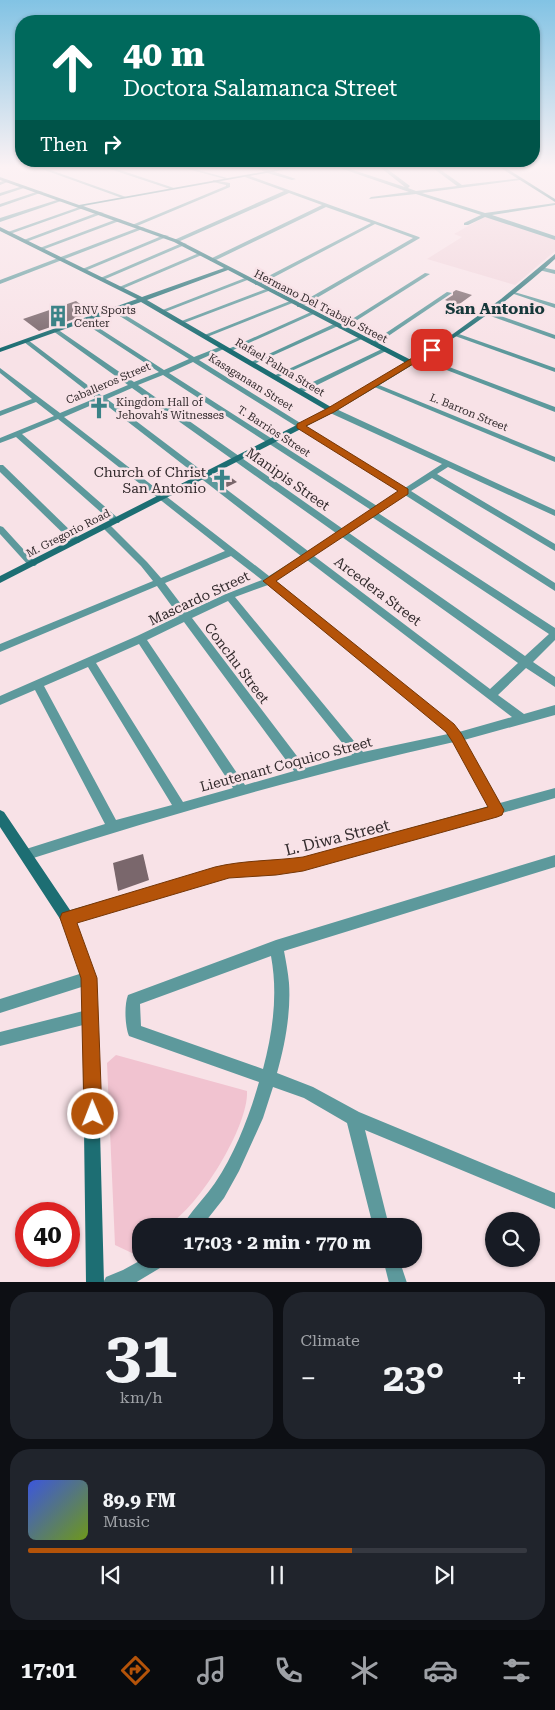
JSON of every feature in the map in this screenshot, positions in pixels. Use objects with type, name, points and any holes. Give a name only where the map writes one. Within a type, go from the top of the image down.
[{"type":"street","points":[[8,233],[22,228]]},
{"type":"street","points":[[24,241],[60,228]]},
{"type":"street","points":[[40,249],[98,228]]},
{"type":"street","points":[[0,282],[142,228]]},
{"type":"street","name":"Hermano Del Trabajo Street","points":[[142,228],[184,244],[227,269],[411,363]]},
{"type":"street","points":[[176,240],[204,228]]},
{"type":"street","points":[[212,260],[279,228]]},
{"type":"street","points":[[257,284],[365,228]]},
{"type":"street","points":[[299,306],[417,238],[388,228]]},
{"type":"street","points":[[524,228],[555,238]]},
{"type":"street","name":"Rafael Palma Street","points":[[0,229],[163,311],[331,410],[555,513]]},
{"type":"street","points":[[83,270],[166,236]]},
{"type":"street","points":[[101,279],[184,244]]},
{"type":"street","points":[[120,288],[201,254]]},
{"type":"street","name":"M. Gregorio Road","points":[[0,580],[331,410],[374,385],[420,358],[488,313],[541,270],[555,256]]},
{"type":"street","points":[[0,350],[227,269]]},
{"type":"street","points":[[541,270],[555,272]]},
{"type":"street","points":[[252,363],[339,326],[427,274]]},
{"type":"street","points":[[163,311],[247,279]]},
{"type":"street","points":[[182,322],[268,290]]},
{"type":"street","points":[[514,292],[555,306]]},
{"type":"street","points":[[373,344],[449,293]]},
{"type":"street","points":[[205,336],[292,302]]},
{"type":"street","name":"Kasaganaan Street","points":[[112,310],[405,491],[555,588]]},
{"type":"street","name":"Caballeros Street","points":[[0,441],[193,360],[313,313]]},
{"type":"street","points":[[488,313],[555,337]]},
{"type":"street","name":"T. Barrios Street","points":[[84,320],[555,634]]},
{"type":"street","name":"Manipis Street","points":[[54,330],[555,683]]},
{"type":"street","points":[[457,334],[555,370]]},
{"type":"street","points":[[274,377],[360,338]]},
{"type":"street","name":"Arcedera Street","points":[[26,341],[522,719]]},
{"type":"street","points":[[298,391],[384,350]]},
{"type":"street","points":[[420,358],[555,410]]},
{"type":"street","points":[[0,370],[268,581],[443,722],[457,737],[497,810]]},
{"type":"street","name":"L. Barron Street","points":[[374,385],[555,460]]},
{"type":"street","points":[[0,414],[37,399]]},
{"type":"street","points":[[17,434],[116,521]]},
{"type":"street","name":"Mascardo Street","points":[[0,701],[141,639],[229,596],[268,581],[447,464]]},
{"type":"street","points":[[0,467],[76,541]]},
{"type":"street","points":[[431,474],[555,548]]},
{"type":"street","name":"Conchu Street","points":[[106,526],[159,582],[303,774]]},
{"type":"street","points":[[0,529],[32,564]]},
{"type":"street","points":[[0,648],[231,552]]},
{"type":"street","points":[[229,596],[361,758]]},
{"type":"street","points":[[491,695],[555,634]]},
{"type":"street","points":[[141,639],[242,791]]},
{"type":"street","points":[[90,662],[180,808]]},
{"type":"street","points":[[38,685],[113,827]]},
{"type":"street","name":"Lieutenant Coquico Street","points":[[27,854],[113,827],[361,758],[457,737],[555,710]]},
{"type":"street","name":"L. Diwa Street","points":[[68,918],[215,874],[303,864],[555,793]]},
{"type":"street","points":[[0,816],[68,918],[89,984],[95,1282]]},
{"type":"street","points":[[555,861],[276,947],[133,1000],[134,1030],[308,1092],[354,1118],[555,1201]]},
{"type":"street","points":[[198,1218],[222,1188],[250,1132],[268,1078],[280,1021],[283,990],[276,947]]},
{"type":"street","points":[[0,1006],[89,984]]},
{"type":"street","points":[[0,1039],[91,1016]]},
{"type":"street","points":[[354,1118],[379,1218]]},
{"type":"street","points":[[112,1282],[128,1277],[144,1268]]},
{"type":"street","points":[[394,1268],[398,1282]]},
{"type":"shaded area","points":[[465,228],[523,228],[555,238],[555,251],[515,285],[427,259],[462,237],[454,234]]},
{"type":"shaded area","points":[[116,1055],[247,1091],[240,1124],[220,1164],[207,1184],[177,1218],[132,1218],[132,1253],[115,1245],[107,1063]]},
{"type":"building","points":[[456,290],[472,295],[458,305],[445,300],[453,295],[453,292]]},
{"type":"building","name":"RNV Sports Center","points":[[76,301],[92,313],[39,331],[23,319]]},
{"type":"building","name":"Church of Christ San Antonio","points":[[222,471],[237,482],[227,487],[212,476]]},
{"type":"building","points":[[143,854],[149,880],[118,891],[113,863]]},
{"type":"place","name":"RNV Sports Center","points":[[58,316]]},
{"type":"place","name":"Kingdom Hall of Jehovah's Witnesses","points":[[99,408]]},
{"type":"place","name":"Church of Christ San Antonio","points":[[222,480]]},
{"type":"district","name":"San Antonio","points":[[495,308]]},
{"type":"route","points":[[93,1114],[89,978],[68,918],[215,874],[229,871],[290,867],[497,810],[457,737],[450,728],[268,581],[405,491],[300,426],[331,410],[432,350]]}]
